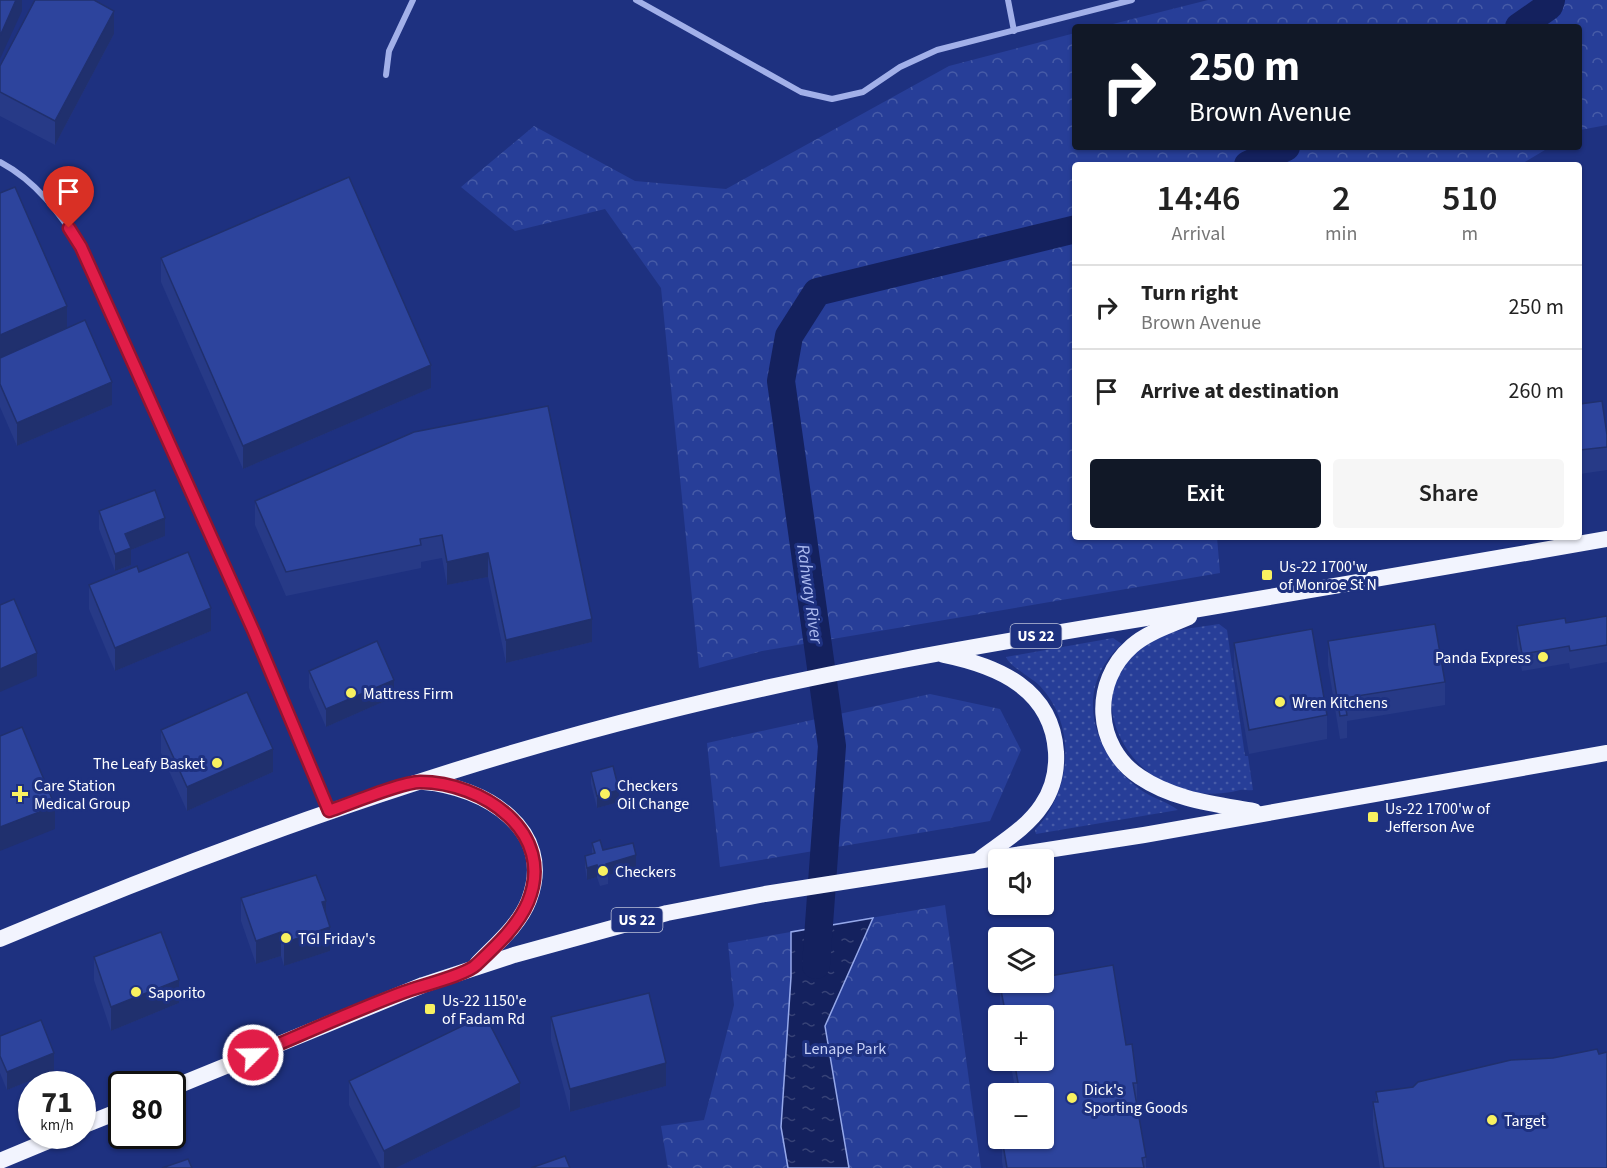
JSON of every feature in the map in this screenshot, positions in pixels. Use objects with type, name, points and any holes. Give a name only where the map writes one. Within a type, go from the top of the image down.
[{"type":"highway","name":"US 22","points":[[0,939],[142,880],[329,811],[418,782],[618,723],[934,653],[1607,539]]},
{"type":"highway","points":[[1212,607],[1149,634],[1119,659],[1108,678],[1103,698],[1107,733],[1112,746],[1129,768],[1150,783],[1188,798],[1267,813]]},
{"type":"highway","points":[[934,653],[981,664],[1019,683],[1042,705],[1053,734],[1054,774],[1043,804],[1023,826],[977,862]]},
{"type":"highway","name":"US 22","points":[[186,1082],[349,1014],[474,967],[636,920],[804,888],[977,862],[1607,753]]},
{"type":"highway","points":[[418,782],[459,789],[493,803],[519,826],[529,848],[533,869],[529,901],[511,929],[474,967]]},
{"type":"highway","points":[[0,1161],[29,1149]]},
{"type":"street","points":[[386,75],[389,51],[413,0]]},
{"type":"street","points":[[637,0],[801,92],[832,99],[863,92],[900,67],[937,50],[1132,0]]},
{"type":"street","points":[[1008,0],[1014,31]]},
{"type":"street","points":[[0,162],[41,193],[56,210],[81,247],[258,642],[329,811]]},
{"type":"green space","points":[[1208,0],[1607,0],[1607,125],[1582,130],[1582,24],[1113,24]]},
{"type":"green space","points":[[1072,34],[1072,150],[1545,150],[1525,162],[1072,162],[1072,540],[1217,540],[1220,573],[762,651],[699,668],[661,288],[605,209],[515,231],[461,187],[534,126],[635,181],[726,189],[949,66]]},
{"type":"green space","points":[[1219,624],[1227,630],[1245,756],[1248,756],[1253,790],[1219,794],[1197,793],[1160,781],[1127,749],[1116,729],[1112,707],[1114,686],[1123,665],[1150,641],[1178,631]]},
{"type":"green space","points":[[1113,638],[1122,644],[1106,661],[1097,680],[1093,700],[1094,720],[1100,740],[1110,759],[1124,775],[1145,793],[1178,810],[1036,834],[1035,830],[1047,815],[1062,779],[1065,740],[1052,702],[1040,686],[1006,657]]},
{"type":"green space","points":[[930,694],[1000,709],[1021,750],[990,821],[720,867],[707,743]]},
{"type":"green space","name":"Lenape Park","points":[[945,905],[981,1168],[668,1168],[661,1126],[704,1120],[734,1005],[728,943]]},
{"type":"water","points":[[873,918],[825,1026],[849,1168],[788,1168],[781,1127],[791,977],[791,932]]},
{"type":"building","points":[[0,0],[16,0],[0,36]]},
{"type":"building","points":[[35,0],[94,0],[114,11],[55,121],[0,92],[0,66]]},
{"type":"building","points":[[349,177],[431,365],[243,446],[161,258]]},
{"type":"building","points":[[15,187],[67,306],[0,335],[0,193]]},
{"type":"building","points":[[85,320],[112,382],[17,423],[0,384],[0,358]]},
{"type":"building","points":[[1602,401],[1607,447],[1582,450],[1582,404]]},
{"type":"building","points":[[548,406],[592,619],[506,640],[488,553],[447,562],[442,535],[420,539],[421,545],[286,572],[255,501],[414,432]]},
{"type":"building","points":[[155,490],[165,518],[125,534],[131,548],[115,554],[99,511]]},
{"type":"building","points":[[188,552],[211,608],[115,648],[89,585],[137,566],[139,572]]},
{"type":"building","points":[[14,599],[37,653],[0,669],[0,605]]},
{"type":"building","points":[[1607,616],[1607,645],[1570,651],[1569,646],[1522,654],[1517,626],[1565,618],[1566,623]]},
{"type":"building","points":[[1435,624],[1445,682],[1344,698],[1347,715],[1340,716],[1328,641]]},
{"type":"building","name":"Wren Kitchens","points":[[1312,629],[1327,715],[1249,730],[1234,643]]},
{"type":"building","points":[[377,641],[394,680],[326,709],[309,671]]},
{"type":"building","points":[[247,692],[273,749],[187,787],[161,730]]},
{"type":"building","name":"Care Station Medical Group","points":[[22,727],[55,806],[0,827],[0,736]]},
{"type":"building","points":[[613,766],[619,790],[597,796],[591,772]]},
{"type":"building","points":[[600,840],[603,850],[633,843],[636,855],[606,864],[608,873],[600,874],[597,865],[587,868],[585,856],[595,853],[592,843]]},
{"type":"building","points":[[316,875],[326,901],[322,902],[330,927],[284,943],[281,932],[256,941],[241,898]]},
{"type":"building","points":[[161,932],[179,980],[111,1007],[94,957]]},
{"type":"building","points":[[1113,965],[1126,1045],[1132,1044],[1137,1083],[1133,1083],[1146,1157],[1142,1158],[1144,1168],[1007,1168],[1004,1149],[1054,1149],[1054,1083],[1018,1083],[1016,1071],[1054,1071],[1054,1005],[1004,1005],[1002,993],[1054,993],[1054,975]]},
{"type":"building","points":[[649,993],[666,1063],[570,1089],[551,1017]]},
{"type":"building","points":[[485,1015],[520,1083],[384,1151],[349,1081]]},
{"type":"building","points":[[41,1020],[54,1053],[7,1072],[0,1056],[0,1036]]},
{"type":"building","name":"Target","points":[[1597,1049],[1599,1054],[1607,1052],[1607,1168],[1384,1168],[1373,1102],[1378,1102],[1376,1092],[1413,1087],[1418,1082],[1511,1060],[1553,1058]]},
{"type":"building","points":[[565,1156],[570,1168],[531,1168]]},
{"type":"building","points":[[188,1159],[192,1168],[162,1168]]},
{"type":"waterway","name":"Rahway River","points":[[1523,24],[1549,6],[1551,0]]},
{"type":"waterway","name":"Rahway River","points":[[1254,162],[1280,150]]},
{"type":"waterway","name":"Rahway River","points":[[816,965],[832,746],[781,381],[789,336],[817,292],[1072,230]]},
{"type":"place","name":"Us-22 1700'w of Monroe St N","points":[[1267,575]]},
{"type":"place","name":"Panda Express","points":[[1543,657]]},
{"type":"place","name":"Mattress Firm","points":[[351,693]]},
{"type":"place","name":"Wren Kitchens","points":[[1280,702]]},
{"type":"place","name":"The Leafy Basket","points":[[217,763]]},
{"type":"place","name":"Care Station Medical Group","points":[[20,794]]},
{"type":"place","name":"Checkers Oil Change","points":[[605,794]]},
{"type":"place","name":"Us-22 1700'w of Jefferson Ave","points":[[1373,817]]},
{"type":"place","name":"Checkers","points":[[603,871]]},
{"type":"place","name":"TGI Friday's","points":[[286,938]]},
{"type":"place","name":"Saporito","points":[[136,992]]},
{"type":"place","name":"Us-22 1150'e of Fadam Rd","points":[[430,1009]]},
{"type":"place","name":"Dick's Sporting Goods","points":[[1072,1098]]},
{"type":"place","name":"Target","points":[[1492,1120]]},
{"type":"route","points":[[69,228],[81,247],[254,632],[329,811],[418,782],[452,787],[493,803],[512,817],[525,836],[532,858],[532,891],[524,911],[511,929],[474,967],[369,1006],[253,1055]]}]
